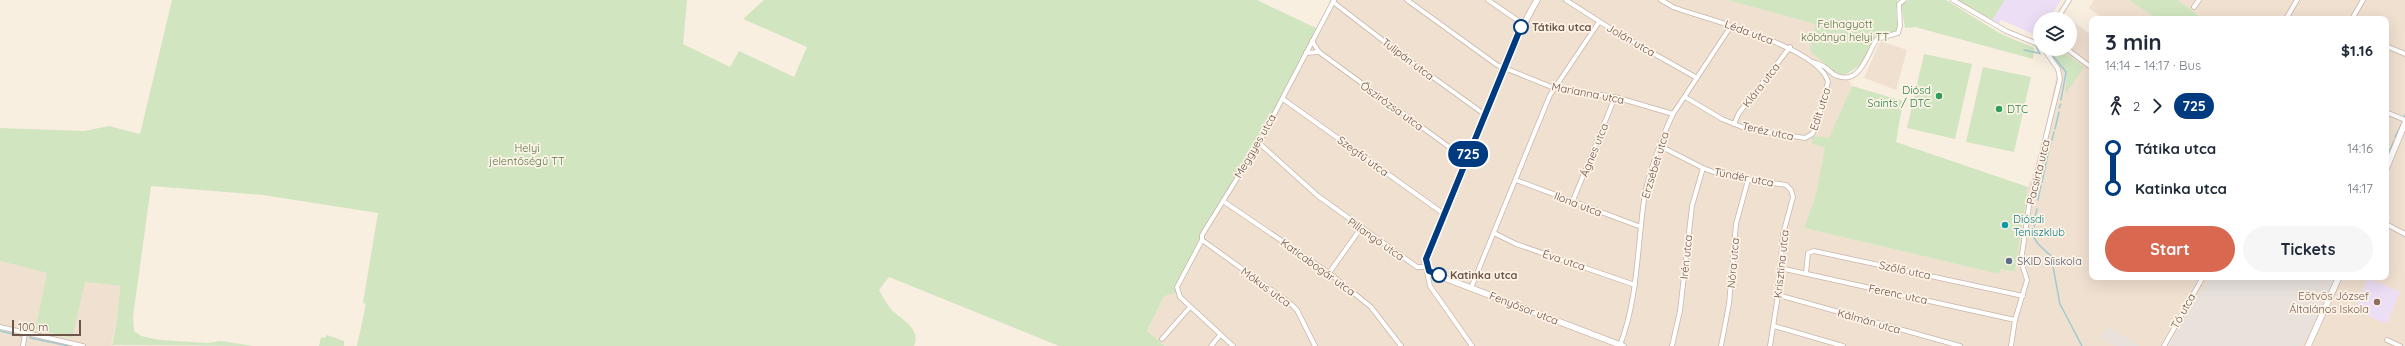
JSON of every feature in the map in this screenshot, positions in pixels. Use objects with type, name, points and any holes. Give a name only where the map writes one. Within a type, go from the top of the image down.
[{"type":"street","name":"Marianna utca","points":[[1407,0],[1478,52],[1504,67],[1554,88],[1615,97],[1673,114]]},
{"type":"street","points":[[1488,0],[1523,24]]},
{"type":"street","points":[[1472,346],[1430,286],[1426,259],[1504,67],[1523,24],[1537,0]]},
{"type":"street","name":"Jolán utca","points":[[1566,0],[1599,22],[1697,78]]},
{"type":"street","name":"Léda utca","points":[[1660,0],[1673,7],[1790,47],[1811,61],[1828,80]]},
{"type":"street","points":[[1811,61],[1823,65],[1839,77],[1849,76],[1859,71],[1867,61],[1877,39],[1898,33],[1900,26],[1899,4],[1904,0]]},
{"type":"street","points":[[1953,0],[2006,31],[2033,42]]},
{"type":"street","points":[[2061,12],[2069,0]]},
{"type":"street","points":[[2194,7],[2199,0]]},
{"type":"street","points":[[2288,16],[2297,0]]},
{"type":"street","points":[[2354,16],[2363,0]]},
{"type":"street","name":"Meggyes utca","points":[[1190,307],[1178,292],[1179,282],[1202,240],[1202,235],[1259,143],[1334,1]]},
{"type":"street","name":"Tulipán utca","points":[[1334,1],[1435,80],[1484,114]]},
{"type":"street","points":[[1471,288],[1554,88],[1599,22]]},
{"type":"street","name":"Erzsébet utca","points":[[1621,345],[1629,316],[1635,285],[1644,198],[1660,146],[1673,114],[1731,26]]},
{"type":"street","name":"Őszirózsa utca","points":[[1312,41],[1319,52],[1460,155],[1467,157]]},
{"type":"street","name":"Klára utca","points":[[1734,124],[1739,113],[1790,47]]},
{"type":"street","points":[[2389,47],[2405,54]]},
{"type":"street","points":[[1306,53],[1319,52]]},
{"type":"street","name":"Pacsirta utca","points":[[2011,346],[2015,320],[2027,278],[2022,265],[2021,256],[2029,206],[2060,79],[2058,69],[2049,56]]},
{"type":"street","points":[[2076,56],[2089,66]]},
{"type":"street","name":"Edit utca","points":[[1809,137],[1815,129],[1828,80]]},
{"type":"street","name":"Ágnes utca","points":[[1572,203],[1615,97]]},
{"type":"street","name":"Teréz utca","points":[[1685,97],[1734,124],[1747,129],[1794,137],[1809,137]]},
{"type":"street","name":"Szegfű utca","points":[[1283,98],[1444,214]]},
{"type":"street","points":[[2389,113],[2405,120]]},
{"type":"street","points":[[2389,162],[2405,123]]},
{"type":"street","name":"Pillangó utca","points":[[1259,143],[1318,196],[1361,228],[1417,267],[1426,267]]},
{"type":"street","name":"Tündér utca","points":[[1660,146],[1703,168],[1724,176],[1786,185]]},
{"type":"street","name":"Irén utca","points":[[1672,346],[1681,307],[1692,206],[1703,168]]},
{"type":"street","name":"Ilona utca","points":[[1516,180],[1572,203],[1641,227]]},
{"type":"street","name":"Nóra utca","points":[[1721,346],[1729,304],[1736,224],[1748,180]]},
{"type":"street","name":"Krisztina utca","points":[[1770,346],[1778,295],[1783,234],[1793,198],[1791,190],[1786,185]]},
{"type":"street","name":"Katicabogár utca","points":[[1223,201],[1329,273],[1371,307],[1401,346]]},
{"type":"street","points":[[2389,226],[2405,234]]},
{"type":"street","points":[[1329,273],[1361,228]]},
{"type":"street","name":"Éva utca","points":[[1494,233],[1516,244],[1635,285]]},
{"type":"street","name":"Mókus utca","points":[[1202,240],[1291,304],[1297,310],[1316,346]]},
{"type":"street","name":"Szőlő utca","points":[[1806,274],[1807,255],[1809,252],[1814,251],[2023,296]]},
{"type":"street","name":"Fenyősor utca","points":[[1426,267],[1434,274],[1621,345]]},
{"type":"street","name":"Ferenc utca","points":[[1780,268],[2015,320]]},
{"type":"street","name":"Tó utca","points":[[2164,346],[2201,280]]},
{"type":"street","points":[[2308,346],[2338,280]]},
{"type":"street","name":"Kálmán utca","points":[[1778,295],[1960,346]]},
{"type":"street","points":[[1162,339],[1190,307],[1233,346]]},
{"type":"street","points":[[1774,326],[1843,346]]},
{"type":"street","points":[[0,327],[83,346]]},
{"type":"street","points":[[23,346],[25,333]]},
{"type":"street","points":[[1211,346],[1220,335]]},
{"type":"street","points":[[2387,340],[2400,346]]},
{"type":"shaded area","points":[[1334,0],[1727,0],[1815,24],[1813,34],[1836,73],[1845,75],[1852,86],[1829,139],[1816,136],[1825,147],[1816,194],[1804,228],[1999,274],[2001,269],[2015,272],[2028,187],[2039,156],[2057,74],[2052,62],[2046,56],[2077,56],[2077,24],[2089,34],[2089,280],[2208,280],[2168,346],[1166,346],[1147,332],[1164,296],[1177,287],[1202,238]]},
{"type":"shaded area","points":[[2005,0],[2061,0],[2053,12],[2033,12],[2033,34],[2001,20],[1999,24],[1992,20]]},
{"type":"shaded area","points":[[2094,0],[2129,0],[2153,16],[2100,16],[2089,8]]},
{"type":"shaded area","points":[[2178,0],[2405,0],[2405,346],[2301,346],[2304,338],[2309,338],[2334,280],[2389,280],[2389,16],[2199,16]]},
{"type":"shaded area","points":[[1880,41],[1907,50],[1896,90],[1864,78]]},
{"type":"shaded area","points":[[0,261],[47,273],[35,329],[71,338],[84,282],[120,286],[117,320],[111,345],[117,346],[0,346]]},
{"type":"shaded area","points":[[2208,280],[2334,280],[2309,339],[2304,338],[2301,346],[2168,346]]},
{"type":"shaded area","name":"Eötvös József Általános Iskola","points":[[2367,280],[2373,280],[2400,292],[2387,324],[2354,310]]},
{"type":"shaded area","points":[[2108,326],[2139,346],[2115,346],[2100,337]]},
{"type":"green space","name":"Helyi jelentőségű TT","points":[[172,0],[687,0],[683,44],[730,67],[739,51],[794,77],[807,47],[743,19],[764,0],[1257,0],[1318,29],[1264,130],[1192,254],[1181,280],[1178,292],[1164,296],[1147,331],[1165,346],[1059,346],[889,277],[879,290],[891,309],[913,329],[916,340],[914,346],[357,346],[366,304],[363,303],[378,213],[263,195],[151,186],[133,317],[134,331],[141,336],[160,340],[208,343],[221,341],[254,346],[112,345],[117,320],[120,286],[85,282],[72,338],[35,329],[47,273],[0,261],[0,128],[84,131],[109,126],[140,134]]},
{"type":"green space","name":"Felhagyott kőbánya helyi TT","points":[[1727,0],[1897,0],[1896,11],[1898,29],[1895,32],[1875,38],[1860,65],[1845,75],[1836,73],[1810,51],[1815,24]]},
{"type":"green space","points":[[1909,0],[1946,0],[1999,33],[2033,48],[2033,59],[1915,27],[1905,28],[1901,4]]},
{"type":"green space","points":[[1958,0],[2005,0],[1992,20]]},
{"type":"green space","points":[[2129,0],[2178,0],[2199,16],[2153,16]]},
{"type":"green space","name":"Diósd Saints / DTC","points":[[1924,54],[1972,64],[1955,139],[1907,128]]},
{"type":"green space","points":[[2053,56],[2069,56],[2084,67],[2067,92],[2065,92],[2065,72]]},
{"type":"green space","name":"DTC","points":[[1983,67],[2031,77],[2014,152],[1966,142]]},
{"type":"green space","points":[[1852,86],[1903,101],[1896,142],[2028,187],[2015,272],[2001,269],[1999,274],[1804,228],[1816,194],[1825,147],[1812,144],[1812,137],[1816,136],[1829,138]]},
{"type":"green space","points":[[327,335],[344,341],[344,346],[319,346],[321,337],[325,338]]},
{"type":"waterway","points":[[2024,50],[2033,52]]},
{"type":"waterway","points":[[2053,56],[2066,72],[2061,100]]},
{"type":"waterway","points":[[2059,108],[2061,104]]},
{"type":"waterway","points":[[2055,129],[2059,112]]},
{"type":"waterway","points":[[2395,137],[2403,121]]},
{"type":"waterway","points":[[2052,140],[2054,132]]},
{"type":"waterway","points":[[2389,152],[2394,141]]},
{"type":"waterway","points":[[2050,146],[2051,142]]},
{"type":"waterway","points":[[2042,182],[2049,149]]},
{"type":"waterway","points":[[2038,200],[2041,185]]},
{"type":"waterway","points":[[2035,217],[2037,209]]},
{"type":"waterway","points":[[2035,220],[2033,236],[2038,244],[2051,256],[2060,304],[2082,346]]},
{"type":"waterway","points":[[0,331],[21,336]]},
{"type":"waterway","points":[[30,338],[69,346]]},
{"type":"bus line","name":"725","points":[[1439,275],[1429,271],[1425,263],[1426,259],[1521,27]]},
{"type":"place","name":"Tátika utca","points":[[1521,27]]},
{"type":"place","name":"Diósd Saints / DTC","points":[[1939,96]]},
{"type":"place","name":"DTC","points":[[1999,109]]},
{"type":"place","name":"Diósdi Teniszklub","points":[[2005,225]]},
{"type":"place","name":"SKID Síiskola","points":[[2009,261]]},
{"type":"place","name":"Katinka utca","points":[[1439,275]]},
{"type":"place","name":"Eötvös József Általános Iskola","points":[[2377,302]]}]
